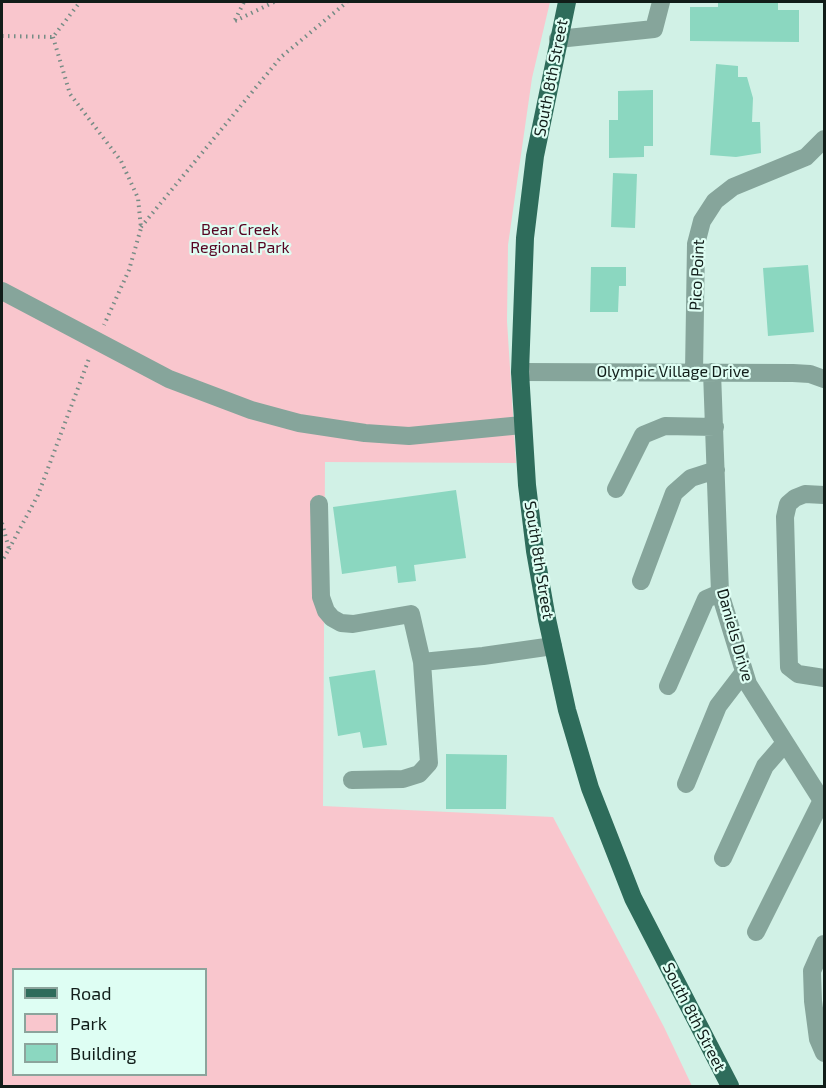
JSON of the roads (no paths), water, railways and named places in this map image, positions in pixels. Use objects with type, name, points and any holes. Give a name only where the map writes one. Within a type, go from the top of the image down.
[{"type":"main road","name":"South 8th Street","points":[[567,2],[535,156],[525,238],[520,372],[522,425],[535,550],[567,710],[590,788],[633,898],[730,1086]]},
{"type":"street","points":[[558,39],[654,28],[661,2]]},
{"type":"street","name":"Pico Point","points":[[694,372],[696,244],[702,221],[715,201],[733,187],[806,157],[825,139]]},
{"type":"street","points":[[2,291],[170,379],[218,399],[299,423],[365,433],[409,436],[522,425]]},
{"type":"street","name":"Olympic Village Drive","points":[[520,372],[793,373],[825,379]]},
{"type":"street","name":"Daniels Drive","points":[[712,372],[720,593],[748,684],[823,802]]},
{"type":"street","points":[[616,489],[642,435],[665,426],[715,428]]},
{"type":"street","points":[[641,581],[674,493],[691,478],[716,470]]},
{"type":"street","points":[[825,495],[805,494],[795,498],[788,504],[785,517],[789,667],[798,674],[825,678]]},
{"type":"street","points":[[319,504],[321,597],[326,611],[341,623],[353,624],[411,614],[422,662],[429,763],[419,774],[403,779],[352,780]]},
{"type":"street","points":[[668,686],[706,599],[720,593]]},
{"type":"street","points":[[422,662],[553,646]]},
{"type":"street","points":[[686,784],[718,706],[744,672]]},
{"type":"street","points":[[723,858],[765,766],[785,743]]},
{"type":"street","points":[[756,932],[823,802]]},
{"type":"street","points":[[825,944],[812,971],[818,1039],[825,1053]]},
{"type":"park label","name":"Bear Creek Regional Park","points":[[240,239]]}]
